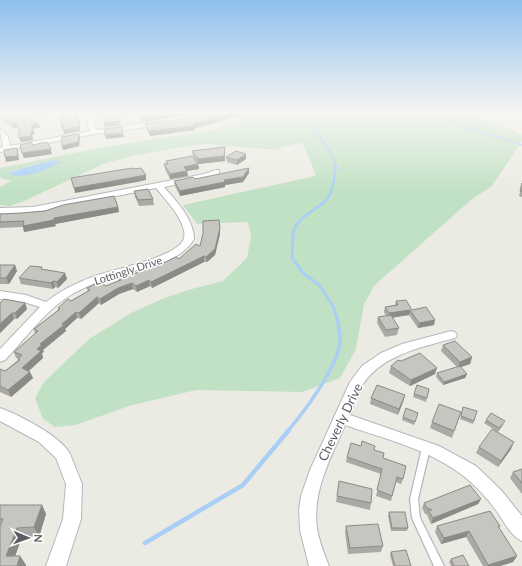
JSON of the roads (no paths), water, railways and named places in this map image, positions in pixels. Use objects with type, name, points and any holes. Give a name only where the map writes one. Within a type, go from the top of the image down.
[{"type":"street","points":[[5,138],[3,149],[60,138]]},
{"type":"street","points":[[0,211],[33,210],[206,176],[216,172]]},
{"type":"street","name":"Lottingly Drive","points":[[0,357],[48,306],[73,290],[112,273],[164,259],[183,247],[189,241],[189,229],[185,221],[158,185]]},
{"type":"street","points":[[0,295],[26,299],[48,306]]},
{"type":"street","name":"Cheverly Drive","points":[[319,566],[308,525],[309,496],[316,472],[350,395],[367,370],[385,357],[410,347],[451,335]]},
{"type":"street","points":[[0,414],[44,437],[58,450],[62,454],[74,484],[72,519],[56,566]]},
{"type":"street","points":[[341,418],[426,448],[461,465],[488,488],[510,513],[522,532]]},
{"type":"lane","points":[[426,448],[414,499],[416,518],[439,566]]},
{"type":"water","points":[[55,160],[60,163],[34,174],[20,176],[8,173],[40,163]]},
{"type":"waterway","points":[[321,138],[333,156],[336,167]]},
{"type":"waterway","points":[[502,138],[522,145]]},
{"type":"waterway","points":[[293,236],[294,229],[302,218],[325,201],[331,193],[336,167]]},
{"type":"waterway","points":[[293,235],[292,258],[303,273],[320,286],[334,308],[338,322]]},
{"type":"waterway","points":[[288,431],[311,401],[332,365],[340,343],[338,321]]},
{"type":"waterway","points":[[145,543],[243,485],[289,430]]}]
